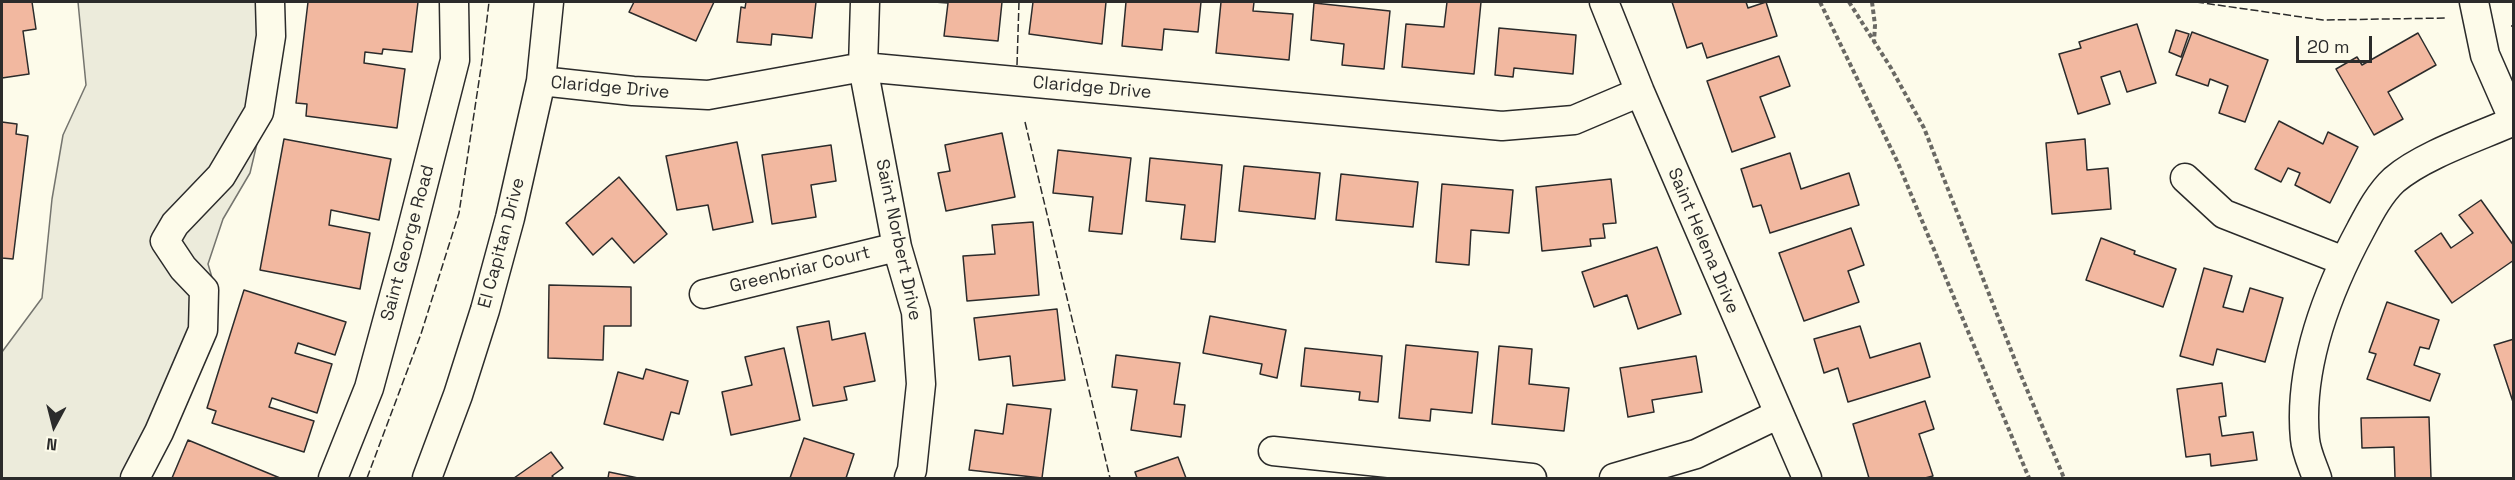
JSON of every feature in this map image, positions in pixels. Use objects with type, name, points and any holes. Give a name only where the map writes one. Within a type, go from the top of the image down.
[{"type":"street","points":[[135,478],[159,432],[203,330],[204,290],[183,268],[165,241],[175,224],[221,176],[259,112],[271,36],[270,2]]},
{"type":"street","name":"Saint George Road","points":[[333,478],[369,388],[412,230],[455,60],[454,2]]},
{"type":"street","name":"El Capitan Drive","points":[[427,478],[458,395],[485,310],[510,218],[541,81],[549,2]]},
{"type":"street","name":"Saint Norbert Drive","points":[[865,2],[862,67],[897,247],[916,312],[921,384],[912,470],[909,478]]},
{"type":"street","name":"Saint Helena Drive","points":[[1604,2],[1640,92],[1806,478]]},
{"type":"street","points":[[2317,478],[2305,440],[2306,387],[2319,323],[2344,261],[2374,205],[2394,180],[2424,162],[2514,121],[2485,55],[2474,2]]},
{"type":"street","name":"Claridge Drive","points":[[541,81],[633,91],[708,95],[862,67],[1502,126],[1574,120],[1640,92]]},
{"type":"street","points":[[2185,178],[2224,214],[2344,261]]},
{"type":"street","name":"Greenbriar Court","points":[[704,294],[897,247]]},
{"type":"street","points":[[1614,478],[1696,454],[1778,415]]},
{"type":"street","points":[[1273,452],[1532,478]]},
{"type":"path","points":[[1820,2],[1898,163],[2029,478]]},
{"type":"path","points":[[1849,2],[1924,128],[2015,362],[2064,478]]},
{"type":"path","points":[[1872,2],[1875,25],[1874,42]]},
{"type":"shaded area","points":[[78,2],[280,2],[268,97],[250,173],[223,219],[208,264],[213,281],[143,478],[2,478],[2,352],[42,298],[52,199],[63,135],[86,85]]},
{"type":"building","points":[[2,2],[32,2],[36,29],[23,31],[29,74],[2,78]]},
{"type":"building","points":[[308,2],[418,2],[412,52],[383,49],[382,54],[365,52],[364,63],[405,69],[397,128],[306,116],[307,104],[296,103]]},
{"type":"building","points":[[634,2],[714,2],[696,41],[629,12]]},
{"type":"building","points":[[746,2],[816,2],[812,38],[772,34],[771,45],[737,42],[741,7],[745,8]]},
{"type":"building","points":[[934,2],[1002,2],[998,41],[944,36],[948,3]]},
{"type":"building","points":[[1033,2],[1106,2],[1102,44],[1029,34]]},
{"type":"building","points":[[1126,2],[1201,2],[1198,32],[1164,29],[1162,50],[1122,46]]},
{"type":"building","points":[[1221,2],[1254,2],[1253,11],[1293,14],[1289,60],[1216,53]]},
{"type":"building","points":[[1447,2],[1481,2],[1474,74],[1402,67],[1406,24],[1444,27]]},
{"type":"building","points":[[1672,2],[1746,2],[1748,8],[1766,2],[1777,36],[1707,58],[1702,43],[1687,48]]},
{"type":"building","points":[[1314,3],[1390,11],[1384,69],[1342,65],[1344,44],[1311,40]]},
{"type":"building","points":[[2137,24],[2156,83],[2127,92],[2120,71],[2101,77],[2110,104],[2078,114],[2059,54],[2081,48],[2079,42]]},
{"type":"building","points":[[1499,28],[1576,35],[1573,74],[1514,68],[1513,77],[1495,75]]},
{"type":"building","points":[[2176,30],[2189,34],[2181,57],[2169,52]]},
{"type":"building","points":[[2192,32],[2268,60],[2245,122],[2219,113],[2228,86],[2210,79],[2208,86],[2176,75]]},
{"type":"building","points":[[2418,33],[2436,65],[2388,92],[2403,119],[2374,135],[2336,69],[2357,57],[2362,65]]},
{"type":"building","points":[[1779,56],[1790,86],[1760,97],[1775,137],[1732,152],[1707,81]]},
{"type":"building","points":[[2279,121],[2323,144],[2328,132],[2358,147],[2330,203],[2295,185],[2300,173],[2288,168],[2281,182],[2255,169]]},
{"type":"building","points":[[2,122],[17,124],[16,134],[28,136],[13,259],[2,258]]},
{"type":"building","points":[[1002,133],[1015,197],[946,211],[938,173],[950,171],[945,145]]},
{"type":"building","points":[[284,139],[391,159],[379,220],[331,210],[329,225],[370,233],[360,289],[260,270]]},
{"type":"building","points":[[2085,139],[2087,170],[2108,168],[2111,209],[2052,214],[2046,143]]},
{"type":"building","points":[[737,142],[753,222],[713,230],[708,205],[677,210],[666,156]]},
{"type":"building","points":[[831,145],[836,181],[811,185],[816,217],[772,224],[762,155]]},
{"type":"building","points":[[1058,150],[1131,158],[1122,234],[1089,231],[1093,197],[1053,193]]},
{"type":"building","points":[[1790,153],[1801,189],[1849,173],[1859,205],[1770,233],[1761,205],[1753,207],[1741,169]]},
{"type":"building","points":[[1150,158],[1222,165],[1215,242],[1181,239],[1185,205],[1146,201]]},
{"type":"building","points":[[1244,166],[1320,173],[1315,219],[1239,211]]},
{"type":"building","points":[[1341,174],[1418,182],[1413,227],[1336,220]]},
{"type":"building","points":[[619,177],[667,234],[634,263],[612,238],[593,255],[566,223]]},
{"type":"building","points":[[1611,179],[1616,223],[1603,224],[1605,238],[1590,239],[1591,246],[1542,251],[1536,187]]},
{"type":"building","points":[[1442,184],[1513,190],[1509,233],[1471,230],[1469,265],[1436,262]]},
{"type":"building","points":[[2481,200],[2514,246],[2514,260],[2452,303],[2415,251],[2441,233],[2451,248],[2473,233],[2459,215]]},
{"type":"building","points":[[1033,222],[1039,295],[967,301],[963,256],[995,254],[992,225]]},
{"type":"building","points":[[1851,228],[1864,265],[1848,271],[1859,302],[1804,321],[1779,253]]},
{"type":"building","points":[[2101,238],[2135,251],[2134,254],[2176,269],[2163,307],[2086,280]]},
{"type":"building","points":[[1657,247],[1681,314],[1638,329],[1627,295],[1594,307],[1582,272]]},
{"type":"building","points":[[2204,268],[2232,276],[2223,307],[2243,312],[2250,288],[2283,298],[2265,362],[2217,349],[2213,365],[2180,356]]},
{"type":"building","points":[[549,285],[631,287],[631,326],[604,326],[603,360],[548,358]]},
{"type":"building","points":[[244,290],[346,322],[335,355],[298,343],[295,353],[332,364],[317,413],[272,398],[269,407],[314,421],[304,452],[212,423],[216,411],[207,408]]},
{"type":"building","points":[[2387,302],[2439,320],[2429,349],[2420,347],[2414,365],[2440,374],[2430,401],[2367,379],[2376,354],[2369,352]]},
{"type":"building","points":[[1057,309],[1065,380],[1013,386],[1010,356],[979,360],[974,318]]},
{"type":"building","points":[[1210,316],[1286,330],[1277,378],[1260,374],[1262,364],[1203,353]]},
{"type":"building","points":[[829,321],[832,340],[865,333],[875,381],[844,387],[847,400],[813,406],[797,327]]},
{"type":"building","points":[[1860,326],[1870,358],[1920,343],[1930,377],[1848,402],[1838,368],[1824,373],[1814,339]]},
{"type":"building","points":[[2514,339],[2514,405],[2494,345]]},
{"type":"building","points":[[1406,345],[1478,352],[1472,413],[1431,409],[1430,421],[1399,418]]},
{"type":"building","points":[[1499,346],[1532,349],[1529,384],[1569,388],[1564,431],[1492,424]]},
{"type":"building","points":[[784,348],[800,420],[731,435],[722,392],[752,385],[745,357]]},
{"type":"building","points":[[1305,348],[1382,356],[1378,402],[1359,400],[1360,392],[1301,386]]},
{"type":"building","points":[[1116,355],[1180,363],[1174,404],[1185,405],[1181,437],[1131,430],[1137,390],[1112,387]]},
{"type":"building","points":[[1696,356],[1702,392],[1652,400],[1654,412],[1628,417],[1620,368]]},
{"type":"building","points":[[646,369],[688,381],[679,414],[671,412],[663,440],[604,424],[618,372],[643,379]]},
{"type":"building","points":[[2222,383],[2226,416],[2219,417],[2222,436],[2253,432],[2257,460],[2211,466],[2210,454],[2186,457],[2177,389]]},
{"type":"building","points":[[1925,401],[1934,429],[1919,434],[1933,476],[1869,478],[1853,424]]},
{"type":"building","points":[[1007,404],[1051,409],[1042,478],[969,470],[975,430],[1003,434]]},
{"type":"building","points":[[2429,417],[2431,478],[2395,478],[2394,447],[2362,448],[2361,418]]},
{"type":"building","points":[[804,438],[854,454],[846,478],[790,478]]},
{"type":"building","points":[[188,440],[280,478],[172,478]]},
{"type":"building","points":[[551,452],[563,468],[552,476],[554,478],[514,478]]},
{"type":"building","points":[[1178,457],[1186,478],[1137,478],[1135,472]]},
{"type":"building","points":[[609,472],[638,478],[608,478]]},
{"type":"fence","points":[[367,478],[421,334],[459,213],[489,2]]},
{"type":"fence","points":[[1017,65],[1019,2]]},
{"type":"fence","points":[[2196,2],[2323,20],[2446,18]]},
{"type":"fence","points":[[1025,122],[1110,478]]}]
